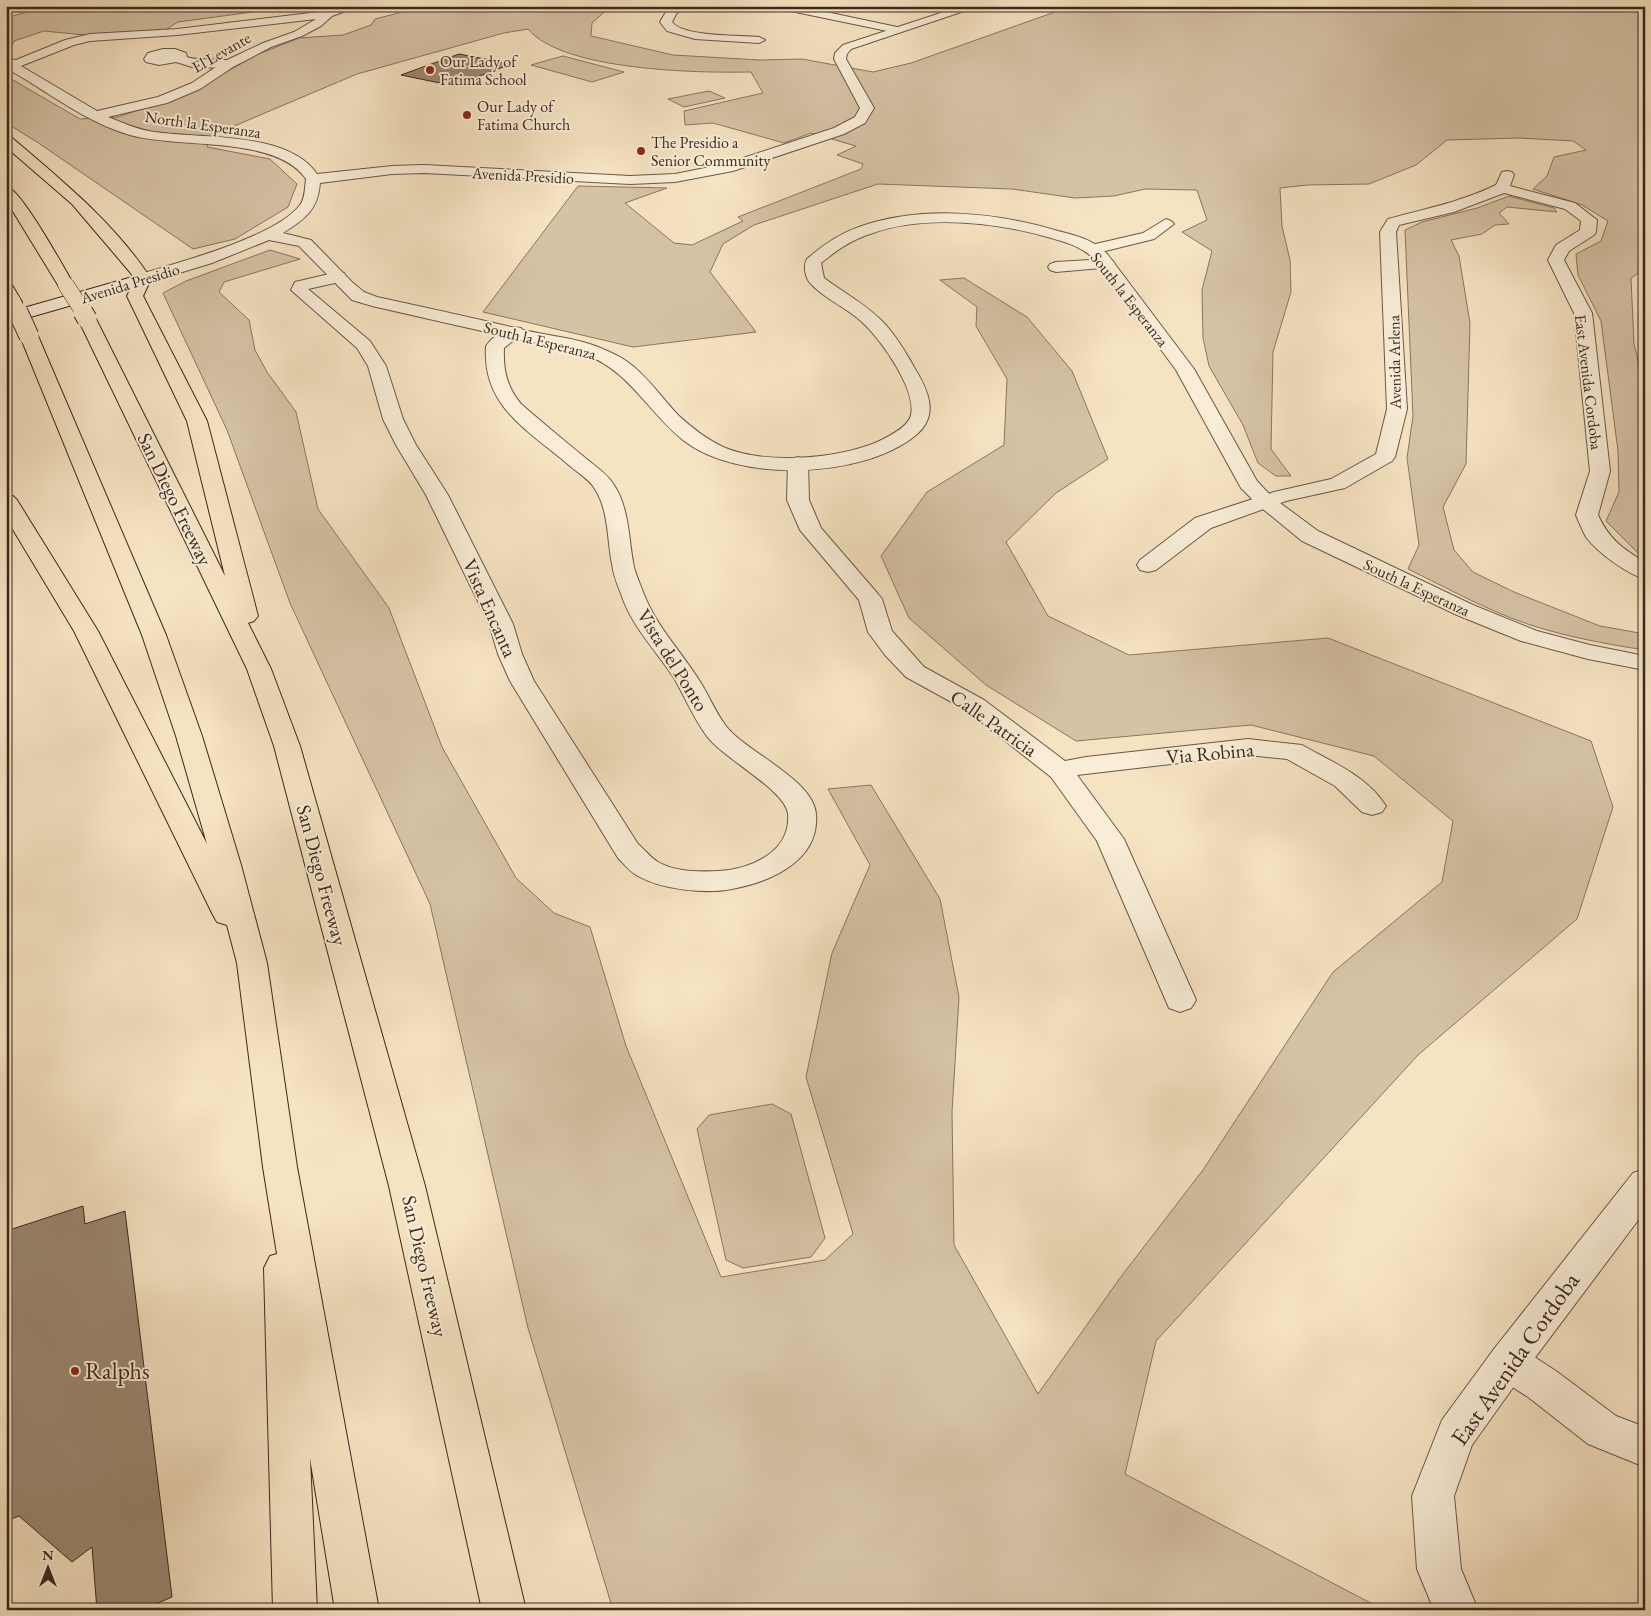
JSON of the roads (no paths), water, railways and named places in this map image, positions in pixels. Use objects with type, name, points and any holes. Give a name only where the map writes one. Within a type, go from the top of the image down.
[{"type":"highway","points":[[6,140],[77,201],[136,268],[143,279],[135,296],[198,421],[259,669]]},
{"type":"highway","name":"San Diego Freeway","points":[[6,190],[18,205],[87,319],[259,669],[287,746],[407,1186],[504,1610]]},
{"type":"highway","points":[[10,295],[29,336],[154,635],[192,745],[227,866],[252,964],[280,1166],[357,1610]]},
{"type":"highway","points":[[6,500],[86,631],[252,964]]},
{"type":"highway","points":[[280,1166],[295,1610]]},
{"type":"street","points":[[8,10],[28,6]]},
{"type":"street","name":"El Levante","points":[[97,115],[162,100],[196,86],[229,64],[267,45],[298,34],[325,17],[355,6]]},
{"type":"street","points":[[681,6],[670,12],[666,22],[671,30],[695,36],[759,40]]},
{"type":"street","points":[[781,6],[897,30]]},
{"type":"street","name":"Avenida Presidio","points":[[6,319],[206,259],[267,236],[295,220],[307,206],[312,193],[313,178],[392,170],[424,170],[630,180],[674,178],[728,168],[840,131],[860,120],[866,108],[840,59],[841,53],[847,47],[974,6]]},
{"type":"street","points":[[9,64],[25,62],[54,48],[78,40],[110,35],[216,28],[302,17],[325,17]]},
{"type":"street","points":[[183,60],[192,63],[229,64]]},
{"type":"street","name":"North la Esperanza","points":[[9,64],[97,115],[132,131],[150,136],[236,144],[283,154],[303,165],[313,178]]},
{"type":"street","name":"Avenida Arlena","points":[[1148,565],[1203,523],[1281,496],[1338,484],[1385,457],[1397,410],[1388,232],[1393,222],[1483,198],[1504,181]]},
{"type":"street","name":"East Avenida Cordoba","points":[[1504,181],[1570,206],[1589,220],[1588,232],[1562,248],[1556,260],[1583,313],[1600,471],[1587,515],[1596,535],[1620,557],[1645,572]]},
{"type":"street","name":"South la Esperanza","points":[[267,236],[292,239],[305,243],[358,296],[372,301],[590,350],[622,365],[682,430],[708,448],[729,456],[755,461],[798,463],[844,459],[876,449],[900,438],[916,424],[921,412],[921,400],[911,377],[893,346],[878,327],[857,309],[817,281],[814,276],[813,262],[824,250],[845,238],[895,222],[924,218],[956,218],[1028,227],[1050,232],[1093,248],[1107,264],[1185,369],[1248,484],[1265,501],[1310,536],[1465,610],[1529,636],[1588,652],[1645,663]]},
{"type":"street","points":[[1093,248],[1148,236],[1166,224]]},
{"type":"street","points":[[1056,267],[1107,264]]},
{"type":"street","name":"Vista Encanta","points":[[338,276],[301,286],[299,290],[372,354],[393,419],[406,445],[437,495],[497,616],[522,681],[628,851],[648,868],[671,877],[732,880],[760,872]]},
{"type":"street","name":"Vista del Ponto","points":[[515,332],[495,346],[493,366],[503,394],[514,408],[603,484],[612,498],[617,517],[624,572],[644,621],[686,678],[716,732],[732,749],[770,773],[791,793],[802,810],[795,844],[780,863],[760,872]]},
{"type":"street","name":"Calle Patricia","points":[[798,463],[798,500],[811,530],[870,599],[880,632],[894,650],[916,672],[975,705],[1060,771],[1110,839],[1180,1000]]},
{"type":"street","name":"Via Robina","points":[[1060,771],[1086,765],[1248,747],[1293,751],[1345,780],[1372,806]]},
{"type":"street","name":"East Avenida Cordoba","points":[[1456,1610],[1439,1569],[1433,1496],[1456,1434],[1508,1362],[1645,1184]]},
{"type":"street","points":[[1508,1362],[1542,1384],[1602,1430],[1645,1447]]},
{"type":"place","name":"Our Lady of Fatima School","points":[[430,70]]},
{"type":"place","name":"Our Lady of Fatima Church","points":[[467,115]]},
{"type":"place","name":"The Presidio a Senior Community","points":[[641,151]]},
{"type":"place","name":"Ralphs","points":[[75,1371]]}]
